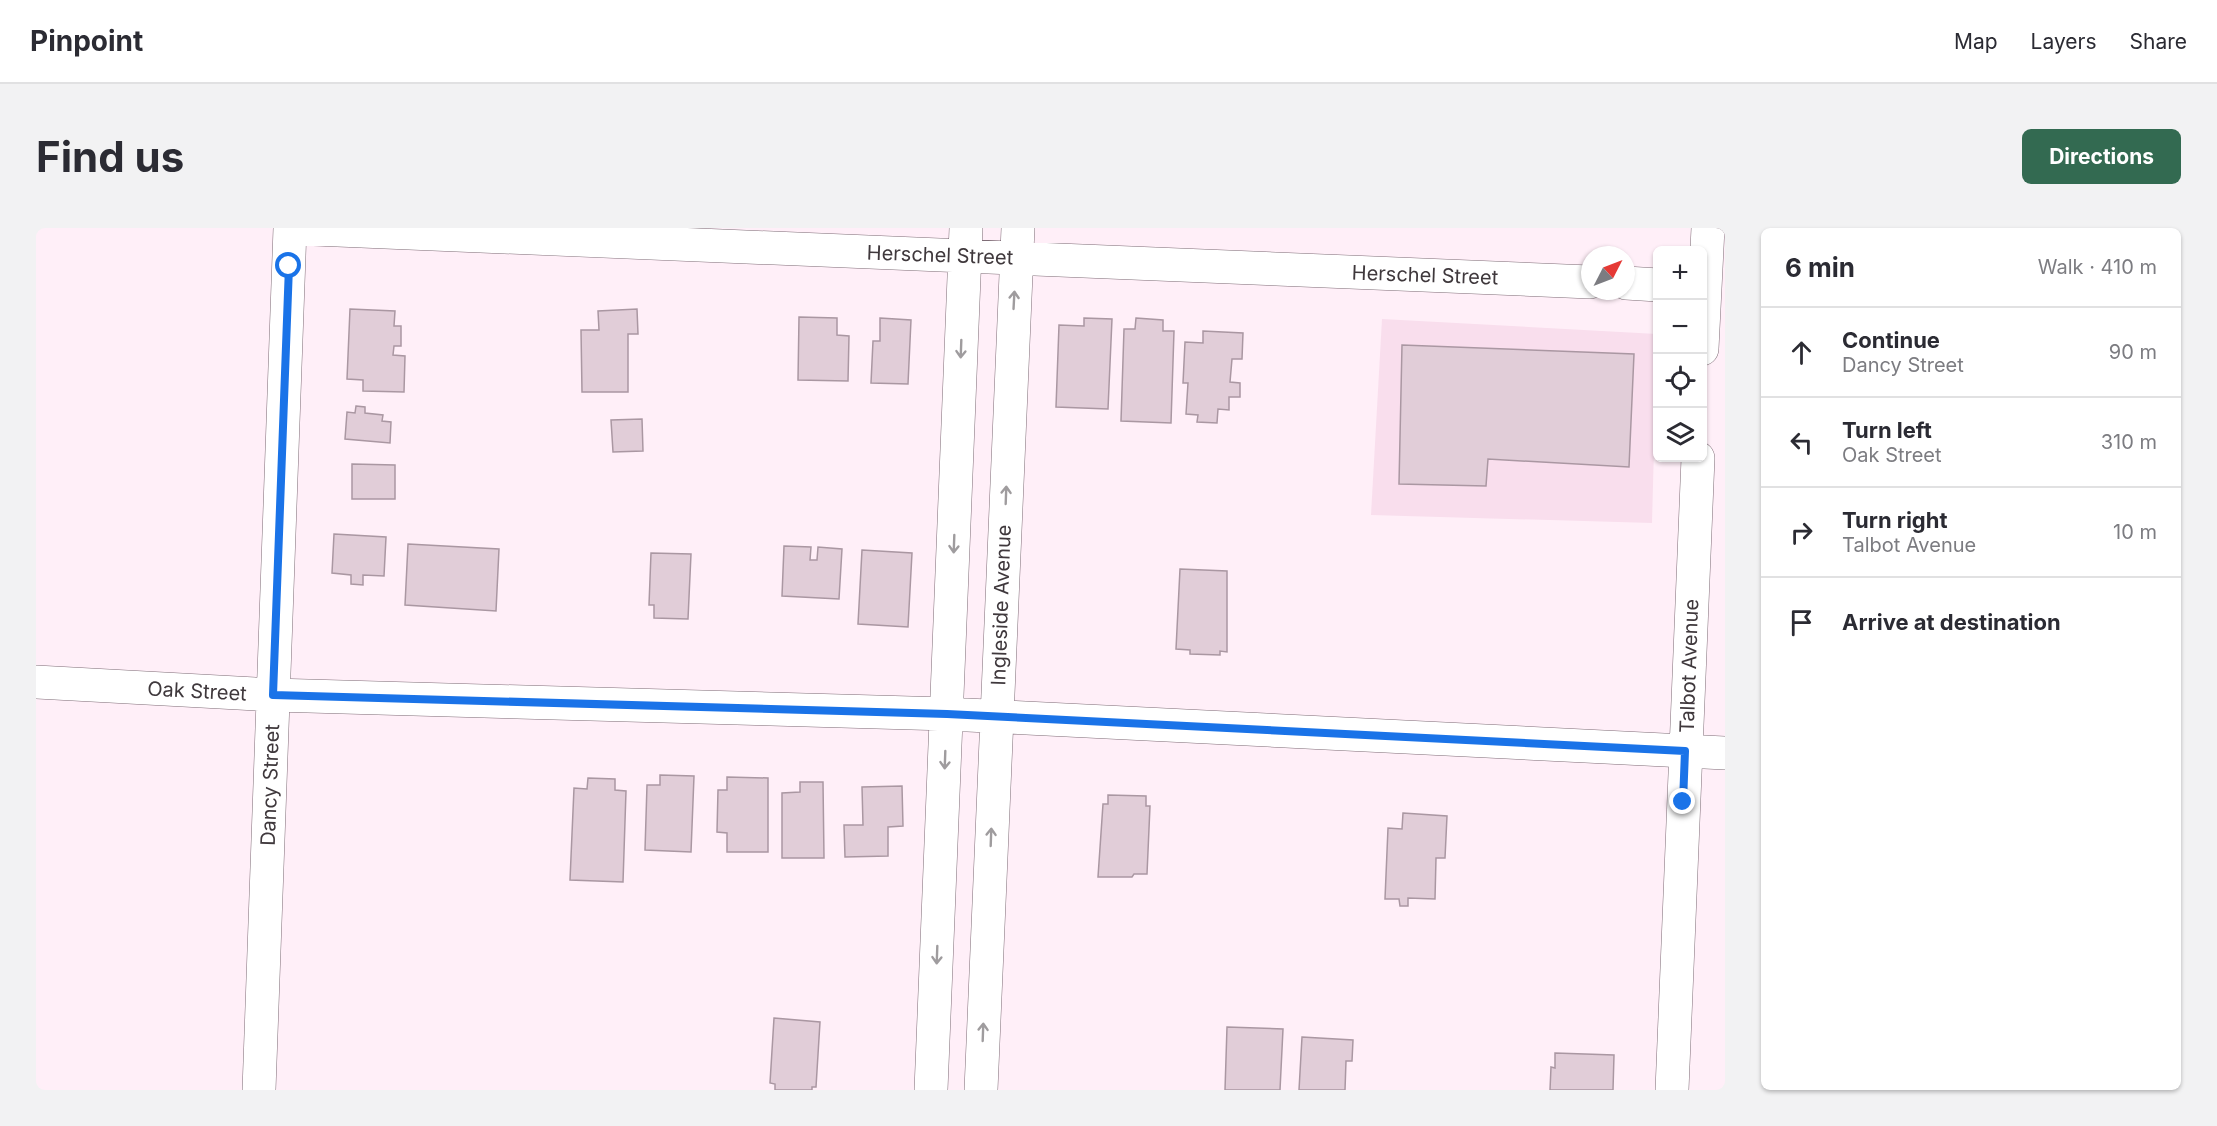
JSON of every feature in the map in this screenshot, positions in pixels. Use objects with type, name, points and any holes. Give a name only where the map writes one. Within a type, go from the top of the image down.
[{"type":"street","name":"Herschel Street","points":[[290,228],[1017,243],[1581,281]]},
{"type":"street","name":"Dancy Street","points":[[259,1090],[290,228]]},
{"type":"street","points":[[1707,315],[1711,287],[1708,228]]},
{"type":"street","points":[[931,1090],[966,242]]},
{"type":"street","name":"Ingleside Avenue","points":[[981,1090],[1017,243]]},
{"type":"street","points":[[1635,284],[1653,285]]},
{"type":"street","name":"Talbot Avenue","points":[[1672,1090],[1698,462]]},
{"type":"street","name":"Oak Street","points":[[36,682],[273,695],[996,716],[1725,753]]},
{"type":"shaded area","points":[[1382,319],[1653,334],[1652,523],[1371,515]]},
{"type":"building","points":[[350,309],[395,311],[394,326],[401,326],[401,346],[394,346],[393,355],[405,356],[404,392],[363,391],[363,380],[347,379]]},
{"type":"building","points":[[637,309],[638,334],[628,334],[628,392],[582,392],[581,330],[599,330],[598,311]]},
{"type":"building","points":[[799,317],[837,318],[837,335],[849,336],[848,381],[798,380]]},
{"type":"building","points":[[880,318],[911,320],[908,384],[871,383],[873,341],[880,341]]},
{"type":"building","points":[[1084,318],[1112,319],[1108,409],[1056,407],[1059,325],[1084,326]]},
{"type":"building","points":[[1136,318],[1163,320],[1163,331],[1174,331],[1171,423],[1121,421],[1124,329],[1135,329]]},
{"type":"building","points":[[1203,331],[1243,333],[1242,359],[1232,359],[1230,382],[1240,383],[1240,397],[1229,397],[1229,410],[1218,409],[1217,423],[1197,422],[1198,415],[1186,414],[1188,383],[1183,383],[1185,342],[1203,343]]},
{"type":"building","points":[[1402,345],[1634,354],[1629,467],[1488,459],[1486,486],[1399,484]]},
{"type":"building","points":[[356,406],[365,407],[365,413],[383,415],[382,421],[391,422],[390,443],[345,439],[347,412],[355,413]]},
{"type":"building","points":[[642,419],[643,451],[613,452],[611,420]]},
{"type":"building","points":[[352,464],[395,465],[395,499],[352,499]]},
{"type":"building","points":[[334,534],[386,537],[384,576],[363,575],[363,585],[351,584],[351,575],[332,573]]},
{"type":"building","points":[[408,544],[499,549],[496,611],[405,605]]},
{"type":"building","points":[[784,546],[811,547],[810,560],[817,560],[818,547],[842,549],[839,599],[782,596]]},
{"type":"building","points":[[862,550],[912,553],[908,627],[858,624]]},
{"type":"building","points":[[651,553],[691,554],[688,619],[654,618],[654,605],[649,605]]},
{"type":"building","points":[[1180,569],[1227,571],[1227,652],[1220,651],[1220,655],[1190,654],[1190,650],[1176,649]]},
{"type":"building","points":[[660,775],[694,776],[691,852],[645,850],[647,785],[660,785]]},
{"type":"building","points":[[727,777],[768,778],[768,852],[727,852],[727,833],[717,832],[718,790],[727,790]]},
{"type":"building","points":[[588,778],[615,779],[615,790],[626,791],[623,882],[570,880],[574,788],[587,789]]},
{"type":"building","points":[[800,782],[823,782],[824,858],[782,858],[782,793],[800,792]]},
{"type":"building","points":[[902,786],[903,826],[888,827],[888,856],[845,857],[844,825],[863,825],[862,787]]},
{"type":"building","points":[[1108,795],[1146,796],[1146,806],[1150,806],[1147,874],[1134,874],[1132,877],[1098,877],[1103,804],[1108,804]]},
{"type":"building","points":[[1403,813],[1447,816],[1445,858],[1436,858],[1435,899],[1408,898],[1408,906],[1400,906],[1399,899],[1385,899],[1388,828],[1402,829]]},
{"type":"building","points":[[774,1018],[820,1022],[816,1087],[812,1087],[812,1090],[775,1090],[775,1084],[770,1083]]},
{"type":"building","points":[[1227,1027],[1283,1029],[1280,1090],[1225,1090]]},
{"type":"building","points":[[1302,1037],[1353,1040],[1352,1061],[1346,1061],[1345,1090],[1299,1090]]},
{"type":"building","points":[[1555,1053],[1614,1055],[1613,1090],[1550,1090],[1551,1067],[1555,1068]]},
{"type":"route","points":[[289,266],[273,695],[947,714],[1685,751],[1683,802]]}]
